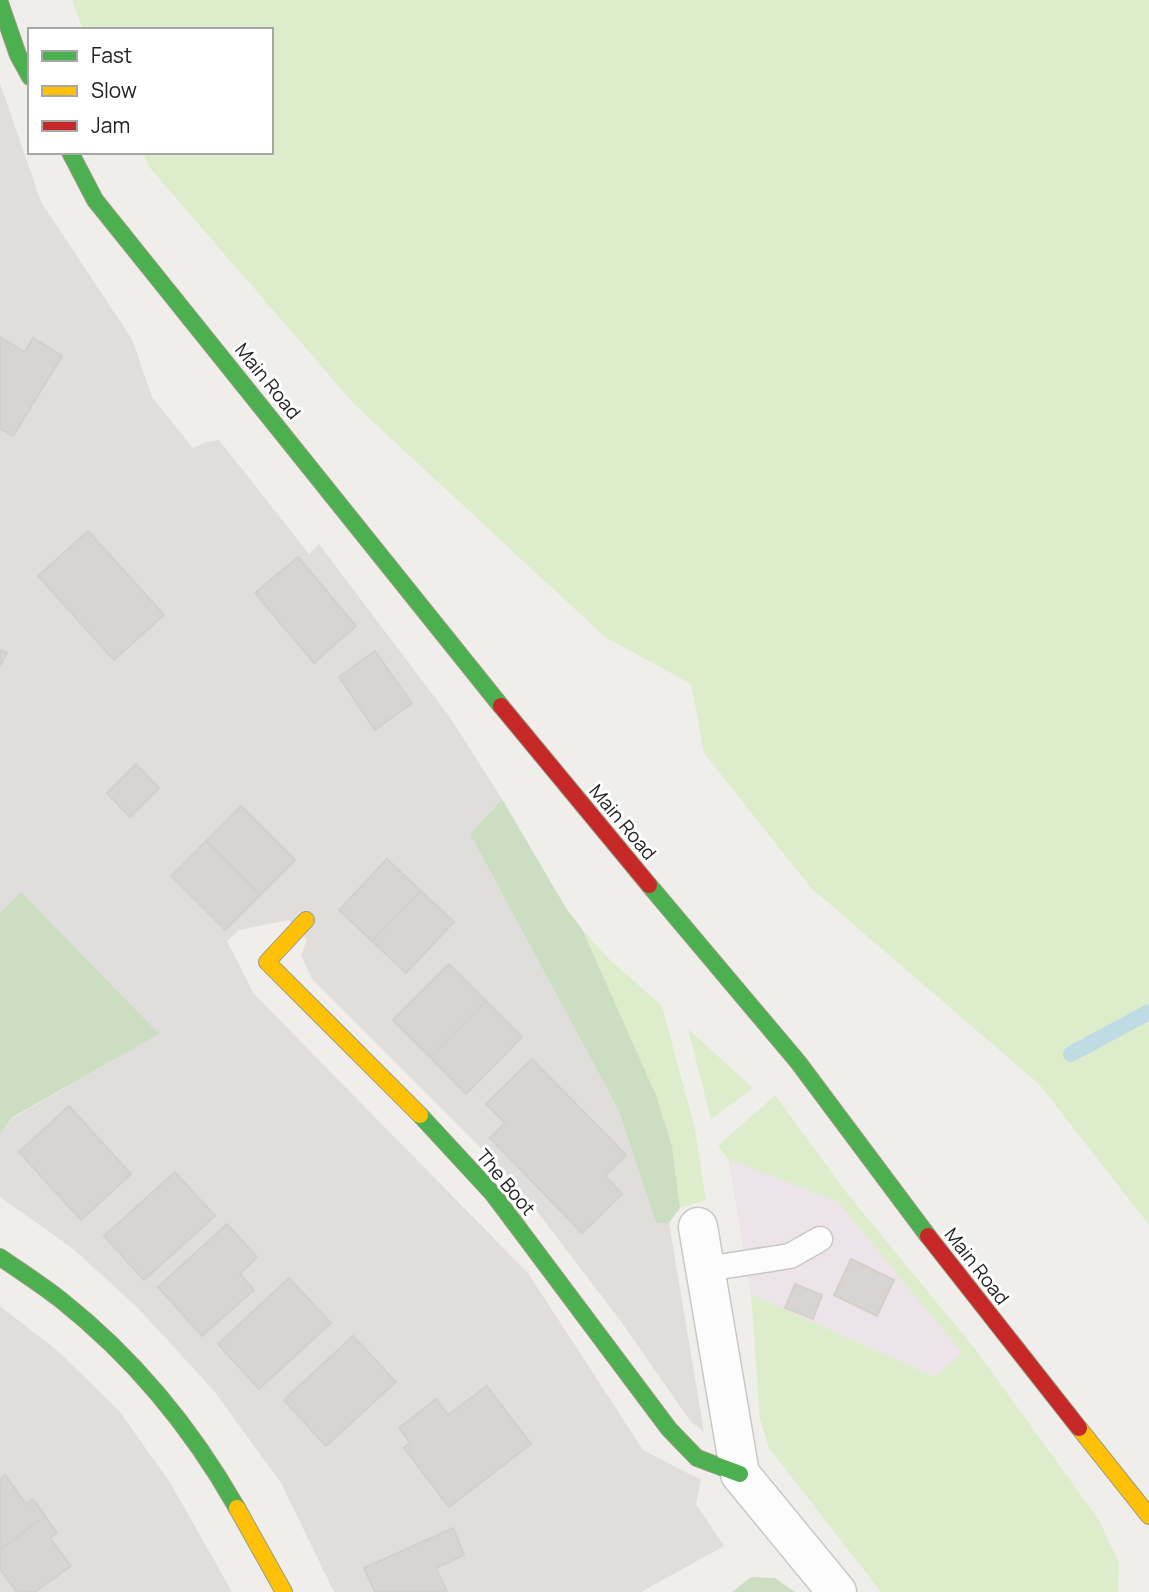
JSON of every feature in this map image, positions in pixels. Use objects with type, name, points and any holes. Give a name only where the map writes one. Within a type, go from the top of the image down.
[{"type":"main road","points":[[0,3],[18,55],[28,73]]},
{"type":"main road","name":"Main Road","points":[[71,154],[104,211],[576,799],[799,1062],[964,1284],[1149,1516]]},
{"type":"main road","name":"The Boot","points":[[306,920],[267,962],[418,1113],[493,1194],[669,1429],[697,1458],[740,1474]]},
{"type":"main road","points":[[0,1257],[61,1300],[125,1357],[168,1405],[211,1462],[284,1592]]},
{"type":"street","points":[[698,1227],[740,1474],[837,1592]]},
{"type":"lane","points":[[706,1269],[790,1256],[820,1239]]},
{"type":"shaded area","points":[[0,83],[41,202],[132,339],[152,397],[193,448],[219,440],[309,554],[319,544],[449,716],[502,799],[470,834],[619,1111],[656,1223],[669,1223],[704,1432],[691,1422],[620,1320],[513,1180],[312,979],[301,955],[307,940],[289,920],[239,930],[227,941],[254,994],[528,1273],[643,1450],[701,1480],[696,1504],[724,1546],[641,1592],[334,1592],[281,1483],[214,1391],[138,1308],[72,1248],[0,1197],[0,1134],[13,1118],[158,1034],[21,893],[0,913]]},
{"type":"shaded area","points":[[728,1159],[838,1202],[962,1353],[936,1377],[751,1294]]},
{"type":"shaded area","points":[[0,1306],[59,1352],[120,1412],[171,1484],[232,1592],[0,1592]]},
{"type":"green space","points":[[72,0],[1149,0],[1149,1225],[1039,1084],[811,888],[704,753],[691,684],[605,637],[355,405],[150,168],[143,154],[273,154],[273,28],[82,28]]},
{"type":"green space","points":[[502,799],[566,908],[582,929],[656,1095],[672,1146],[680,1208],[669,1223],[656,1223],[619,1111],[470,834]]},
{"type":"green space","points":[[21,892],[159,1034],[13,1117],[0,1134],[0,913]]},
{"type":"green space","points":[[582,929],[607,957],[662,1006],[695,1129],[706,1200],[680,1208],[672,1146],[656,1095]]},
{"type":"green space","points":[[688,1029],[753,1088],[711,1119]]},
{"type":"green space","points":[[775,1095],[846,1192],[975,1349],[1099,1520],[1119,1563],[1118,1592],[881,1592],[769,1448],[760,1419],[751,1294],[935,1377],[962,1353],[838,1202],[728,1159],[718,1146]]},
{"type":"green space","points":[[751,1577],[775,1578],[795,1592],[732,1592]]},
{"type":"building","points":[[0,337],[25,352],[33,338],[62,356],[13,436],[0,428]]},
{"type":"building","points":[[88,531],[164,615],[114,660],[38,576]]},
{"type":"building","points":[[298,557],[356,626],[314,663],[255,593]]},
{"type":"building","points":[[0,650],[7,653],[0,666]]},
{"type":"building","points":[[375,651],[412,703],[375,730],[339,677]]},
{"type":"building","points":[[136,764],[159,788],[130,817],[107,793]]},
{"type":"building","points":[[241,806],[295,860],[260,895],[206,841]]},
{"type":"building","points":[[206,841],[260,895],[225,930],[171,876]]},
{"type":"building","points":[[387,859],[421,891],[372,941],[339,910]]},
{"type":"building","points":[[421,891],[454,922],[406,973],[372,941]]},
{"type":"building","points":[[449,964],[486,1001],[430,1057],[393,1020]]},
{"type":"building","points":[[486,1001],[522,1037],[466,1094],[430,1057]]},
{"type":"building","points":[[532,1059],[626,1155],[605,1176],[622,1194],[582,1233],[490,1138],[505,1123],[486,1104]]},
{"type":"building","points":[[69,1106],[131,1174],[81,1220],[19,1152]]},
{"type":"building","points":[[175,1172],[215,1216],[144,1280],[104,1236]]},
{"type":"building","points":[[227,1224],[257,1257],[240,1274],[254,1290],[202,1336],[158,1287]]},
{"type":"building","points":[[851,1259],[894,1280],[877,1316],[834,1295]]},
{"type":"building","points":[[289,1278],[331,1323],[259,1389],[218,1344]]},
{"type":"building","points":[[795,1284],[822,1295],[813,1319],[785,1308]]},
{"type":"building","points":[[353,1336],[396,1382],[326,1446],[284,1400]]},
{"type":"building","points":[[487,1386],[531,1444],[449,1507],[404,1448],[410,1443],[399,1428],[436,1399],[448,1415]]},
{"type":"building","points":[[5,1475],[26,1504],[33,1499],[45,1516],[0,1550],[0,1480]]},
{"type":"building","points":[[45,1516],[57,1533],[50,1538],[71,1566],[35,1592],[17,1592],[0,1569],[0,1550]]},
{"type":"building","points":[[453,1528],[464,1555],[436,1568],[447,1592],[375,1592],[364,1568]]},
{"type":"waterway","points":[[1071,1054],[1149,1012]]},
{"type":"traffic: fast","points":[[0,3],[18,55],[28,73]]},
{"type":"traffic: fast","points":[[71,154],[95,200],[501,706]]},
{"type":"traffic: fast","points":[[649,885],[798,1062],[928,1236]]},
{"type":"traffic: fast","points":[[420,1115],[493,1194],[669,1429],[697,1458],[740,1474]]},
{"type":"traffic: fast","points":[[0,1257],[39,1283],[88,1322],[137,1370],[200,1449],[237,1508]]},
{"type":"traffic: slow","points":[[306,920],[267,962],[420,1115]]},
{"type":"traffic: slow","points":[[1079,1428],[1149,1516]]},
{"type":"traffic: slow","points":[[237,1508],[284,1592]]},
{"type":"traffic: jam","points":[[501,706],[649,885]]},
{"type":"traffic: jam","points":[[928,1236],[1079,1428]]}]
